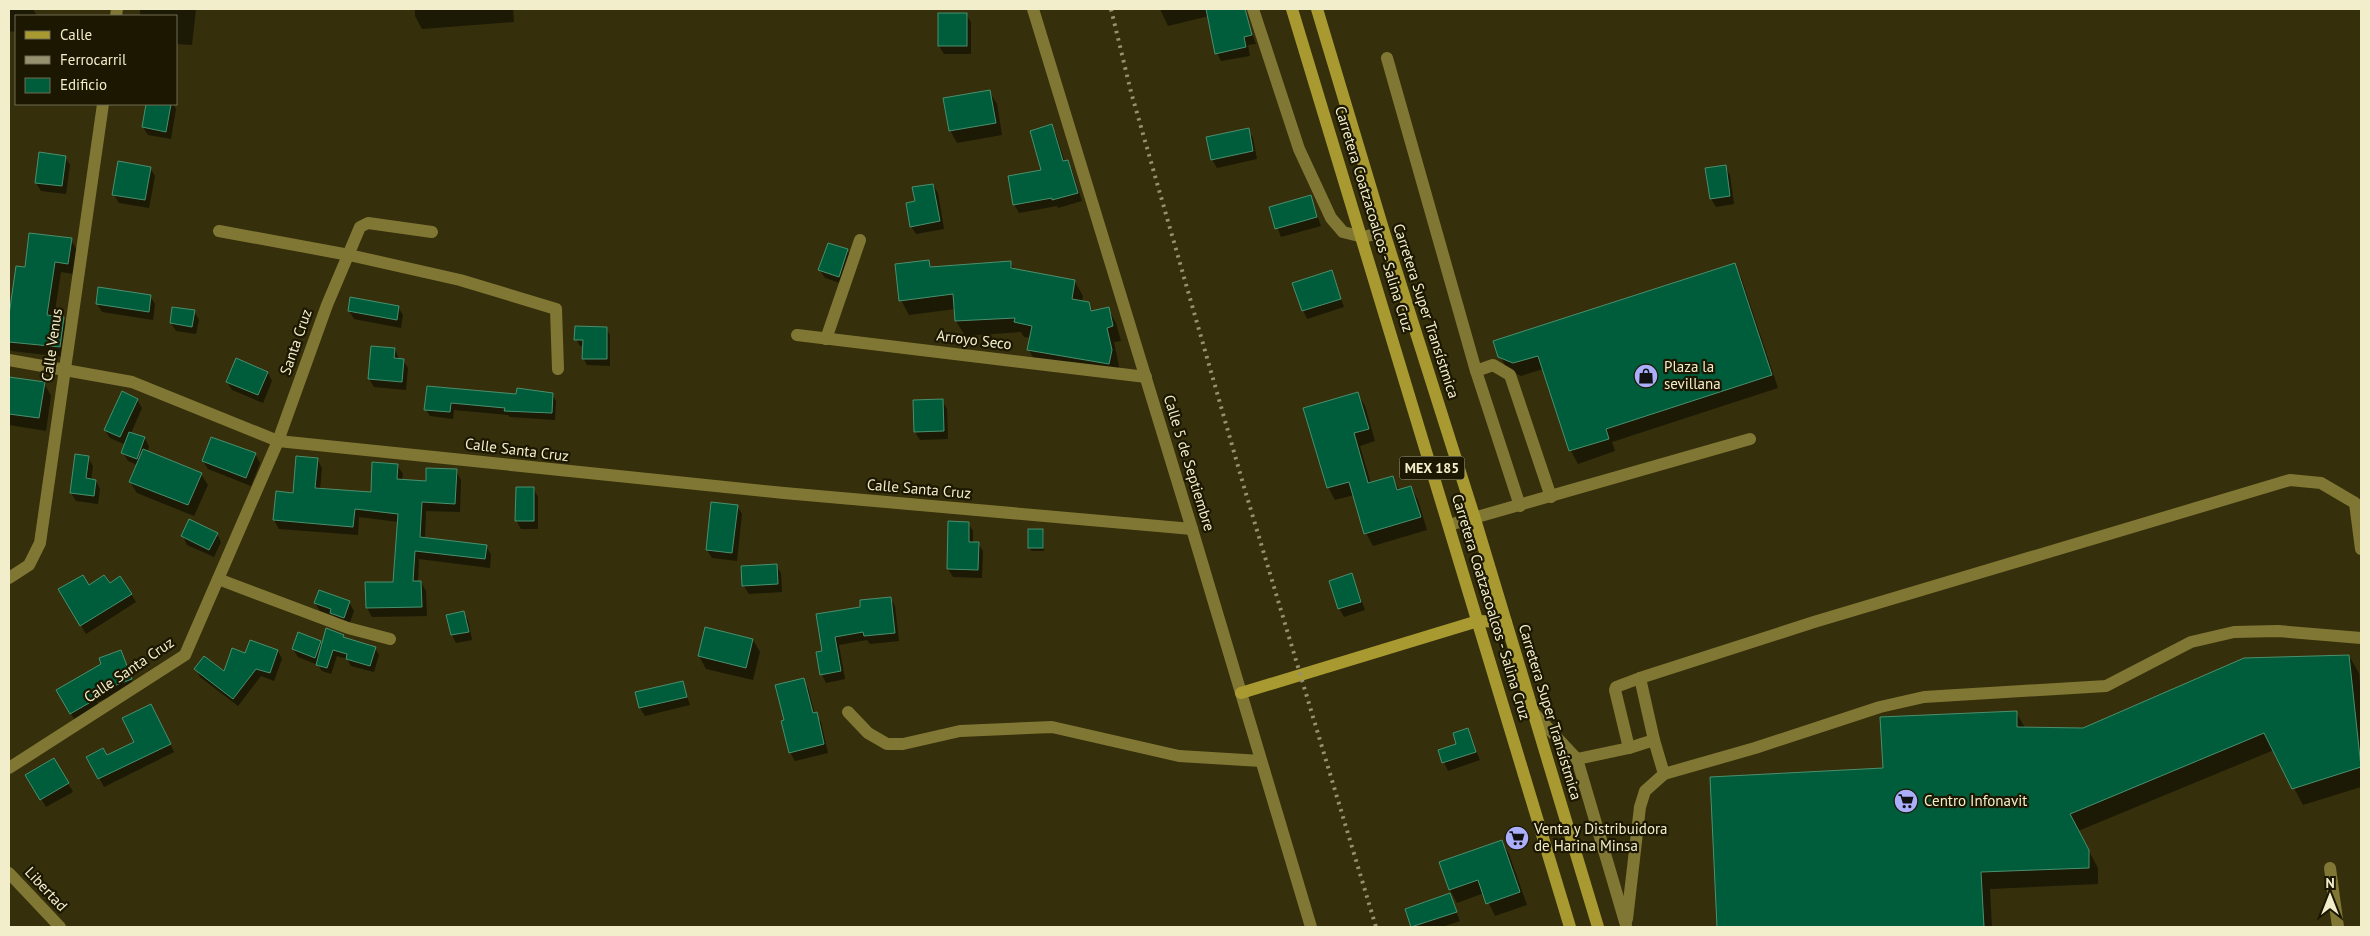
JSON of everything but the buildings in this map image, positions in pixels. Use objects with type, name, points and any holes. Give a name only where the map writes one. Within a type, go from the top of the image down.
[{"type":"main road","name":"Carretera Coatzacoalcos - Salina Cruz","points":[[1292,9],[1363,238],[1570,927]]},
{"type":"main road","name":"Carretera Super Transístmica","points":[[1317,9],[1384,232],[1475,519],[1598,927]]},
{"type":"main road","name":"Carretera Super Transístmica","points":[[1241,693],[1478,621],[1506,622]]},
{"type":"street","name":"Calle 5 de Septiembre","points":[[1034,9],[1311,927]]},
{"type":"street","points":[[1253,9],[1299,150],[1331,218],[1343,232],[1363,238],[1384,232]]},
{"type":"street","points":[[1387,58],[1476,370],[1520,506]]},
{"type":"street","name":"Calle Venus","points":[[9,578],[29,565],[40,543],[103,105]]},
{"type":"street","name":"Santa Cruz","points":[[278,441],[327,305],[360,227],[368,223],[432,232]]},
{"type":"street","points":[[219,231],[349,255],[460,280],[556,310],[558,369]]},
{"type":"street","points":[[826,338],[860,240]]},
{"type":"street","name":"Arroyo Seco","points":[[798,335],[1146,377]]},
{"type":"street","points":[[9,360],[132,382],[278,441]]},
{"type":"street","points":[[1476,370],[1493,365],[1510,375],[1550,497]]},
{"type":"street","points":[[1449,525],[1750,439]]},
{"type":"street","name":"Calle Santa Cruz","points":[[9,768],[185,655],[278,441],[784,494],[1192,529]]},
{"type":"street","points":[[1629,748],[1615,690],[1616,687],[1805,625],[2290,480],[2321,483],[2356,503],[2361,549]]},
{"type":"street","points":[[218,579],[348,628],[390,639]]},
{"type":"street","points":[[1626,926],[1640,807],[1645,791],[1664,774],[1755,748],[1880,707],[1924,697],[2106,686],[2191,642],[2234,632],[2278,631],[2361,638]]},
{"type":"street","points":[[1640,678],[1664,774]]},
{"type":"street","points":[[848,712],[868,733],[887,744],[903,744],[960,731],[1052,727],[1179,756],[1262,761]]},
{"type":"street","points":[[1533,712],[1578,759],[1626,926]]},
{"type":"street","points":[[1578,759],[1629,748],[1654,740]]},
{"type":"street","points":[[2330,868],[2338,927]]},
{"type":"street","name":"Libertad","points":[[9,873],[60,927]]},
{"type":"railway","points":[[1111,9],[1131,92],[1244,487],[1376,927]]},
{"type":"place","name":"Plaza la sevillana","points":[[1646,376]]},
{"type":"place","name":"Centro Infonavit","points":[[1906,801]]},
{"type":"place","name":"Venta y Distribuidora de Harina Minsa","points":[[1517,838]]}]
